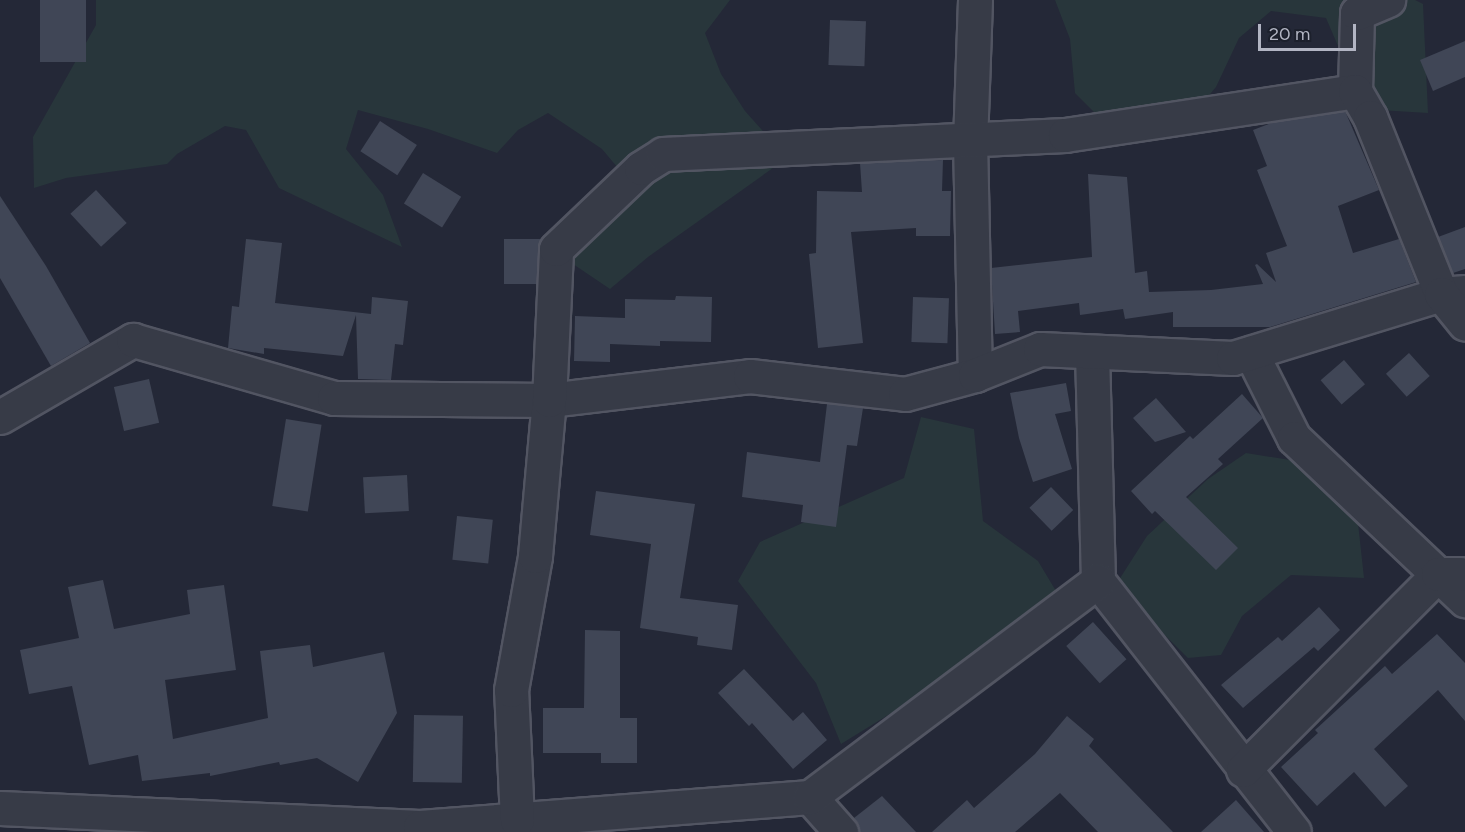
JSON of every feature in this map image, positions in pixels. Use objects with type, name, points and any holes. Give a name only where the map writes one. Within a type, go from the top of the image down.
[{"type":"street","points":[[975,0],[970,140],[975,375]]},
{"type":"street","points":[[1388,0],[1357,13],[1355,91],[1370,117],[1453,293],[1465,324]]},
{"type":"street","points":[[517,820],[511,690],[535,556],[549,400],[556,249],[641,168],[663,154],[1065,135],[1355,91]]},
{"type":"street","points":[[0,417],[133,340],[334,398],[549,400],[750,376],[905,394],[975,375],[1040,349],[1233,358],[1453,293]]},
{"type":"street","points":[[1092,352],[1098,581],[1243,770],[1294,832]]},
{"type":"street","points":[[1251,353],[1294,438],[1451,574],[1465,600]]},
{"type":"street","points":[[1243,770],[1451,574]]},
{"type":"street","points":[[0,808],[421,830],[517,820],[810,797],[1098,581]]},
{"type":"street","points":[[810,797],[841,832]]},
{"type":"shaded area","points":[[96,0],[730,0],[705,33],[721,74],[745,111],[787,158],[648,257],[610,289],[570,262],[575,228],[623,174],[602,149],[548,113],[518,130],[497,153],[428,129],[358,110],[346,149],[383,195],[402,247],[279,188],[246,130],[225,126],[177,154],[167,164],[66,178],[34,188],[33,137],[96,25]]},
{"type":"shaded area","points":[[1055,0],[1415,0],[1423,4],[1428,113],[1379,110],[1344,60],[1326,18],[1271,11],[1239,38],[1216,87],[1194,113],[1115,133],[1075,93],[1070,39]]},
{"type":"shaded area","points":[[921,417],[974,429],[983,521],[1038,561],[1065,606],[841,744],[816,683],[738,581],[760,542],[904,478]]},
{"type":"shaded area","points":[[1246,453],[1290,460],[1333,477],[1358,523],[1364,578],[1291,575],[1242,616],[1221,655],[1188,658],[1115,586],[1147,536],[1208,479]]},
{"type":"building","points":[[40,0],[86,0],[86,62],[40,62]]},
{"type":"building","points":[[830,20],[866,21],[864,66],[828,65]]},
{"type":"building","points":[[1465,41],[1465,77],[1433,91],[1420,60]]},
{"type":"building","points":[[1345,111],[1379,190],[1338,206],[1353,253],[1399,239],[1416,282],[1270,327],[1173,327],[1173,312],[1125,319],[1123,309],[1080,315],[1079,303],[1018,311],[1020,332],[995,334],[991,268],[1092,257],[1088,174],[1127,177],[1135,273],[1147,271],[1149,292],[1211,290],[1263,284],[1255,265],[1257,264],[1276,282],[1266,253],[1287,246],[1257,170],[1267,166],[1253,130],[1274,122]]},
{"type":"building","points":[[380,121],[417,145],[397,175],[360,151]]},
{"type":"building","points":[[943,160],[942,191],[951,191],[950,236],[916,236],[916,228],[851,232],[863,343],[818,348],[809,254],[816,253],[817,191],[862,192],[860,163]]},
{"type":"building","points":[[423,173],[461,197],[442,227],[404,204]]},
{"type":"building","points":[[96,190],[127,223],[101,247],[70,214]]},
{"type":"building","points":[[0,196],[46,266],[90,343],[51,366],[0,278]]},
{"type":"building","points":[[1465,227],[1465,269],[1453,273],[1438,237]]},
{"type":"building","points":[[246,239],[282,243],[275,303],[371,314],[372,297],[408,301],[403,345],[395,344],[391,380],[358,379],[356,315],[343,356],[264,348],[264,354],[228,348],[232,306],[239,307]]},
{"type":"building","points":[[504,239],[540,239],[540,284],[504,284]]},
{"type":"building","points":[[676,296],[712,297],[711,342],[660,341],[660,346],[610,344],[610,362],[574,361],[575,316],[625,318],[625,299],[675,300]]},
{"type":"building","points":[[913,297],[949,298],[947,343],[911,342]]},
{"type":"building","points":[[1409,353],[1430,376],[1407,397],[1386,374]]},
{"type":"building","points":[[1344,360],[1365,384],[1342,404],[1321,380]]},
{"type":"building","points":[[149,379],[159,423],[124,431],[114,387]]},
{"type":"building","points":[[1066,383],[1071,411],[1055,414],[1072,469],[1033,482],[1019,438],[1010,393]]},
{"type":"building","points":[[1242,394],[1263,418],[1218,459],[1223,464],[1186,497],[1238,548],[1216,570],[1155,511],[1152,514],[1131,491],[1190,436],[1193,439]]},
{"type":"building","points":[[1156,398],[1186,432],[1155,442],[1133,418]]},
{"type":"building","points":[[827,404],[863,408],[857,446],[847,445],[836,527],[801,522],[803,505],[742,497],[747,452],[820,462]]},
{"type":"building","points":[[286,419],[322,425],[308,512],[272,506]]},
{"type":"building","points":[[407,475],[409,511],[365,513],[363,477]]},
{"type":"building","points":[[1051,487],[1073,510],[1052,531],[1029,508]]},
{"type":"building","points":[[596,491],[695,504],[680,598],[738,605],[732,650],[697,645],[698,637],[640,628],[651,544],[590,535]]},
{"type":"building","points":[[457,516],[493,520],[488,564],[452,560]]},
{"type":"building","points":[[103,580],[114,629],[190,614],[187,590],[224,585],[236,670],[165,680],[173,739],[268,718],[260,651],[310,645],[313,667],[384,652],[397,713],[358,782],[317,758],[280,765],[279,762],[210,776],[210,773],[142,781],[138,755],[89,765],[72,686],[29,694],[20,650],[79,638],[68,587]]},
{"type":"building","points":[[1319,607],[1340,630],[1318,651],[1314,647],[1243,708],[1221,685],[1278,637],[1282,641]]},
{"type":"building","points":[[1093,622],[1126,659],[1100,683],[1066,646]]},
{"type":"building","points":[[585,630],[620,631],[620,718],[637,718],[637,763],[601,763],[601,753],[543,753],[543,708],[584,708]]},
{"type":"building","points":[[1437,634],[1465,663],[1465,721],[1438,690],[1374,749],[1408,786],[1385,807],[1354,772],[1317,806],[1281,767],[1318,733],[1315,730],[1385,666],[1392,674]]},
{"type":"building","points":[[744,669],[793,721],[803,712],[827,740],[793,769],[752,723],[749,726],[718,693]]},
{"type":"building","points":[[414,715],[463,716],[462,783],[413,782]]},
{"type":"building","points":[[1067,716],[1094,739],[1089,746],[1173,832],[1098,832],[1060,793],[1015,832],[932,832],[967,800],[974,808],[1035,754]]},
{"type":"building","points":[[882,796],[916,832],[859,832],[854,818]]},
{"type":"building","points":[[1236,800],[1264,832],[1201,832]]}]
